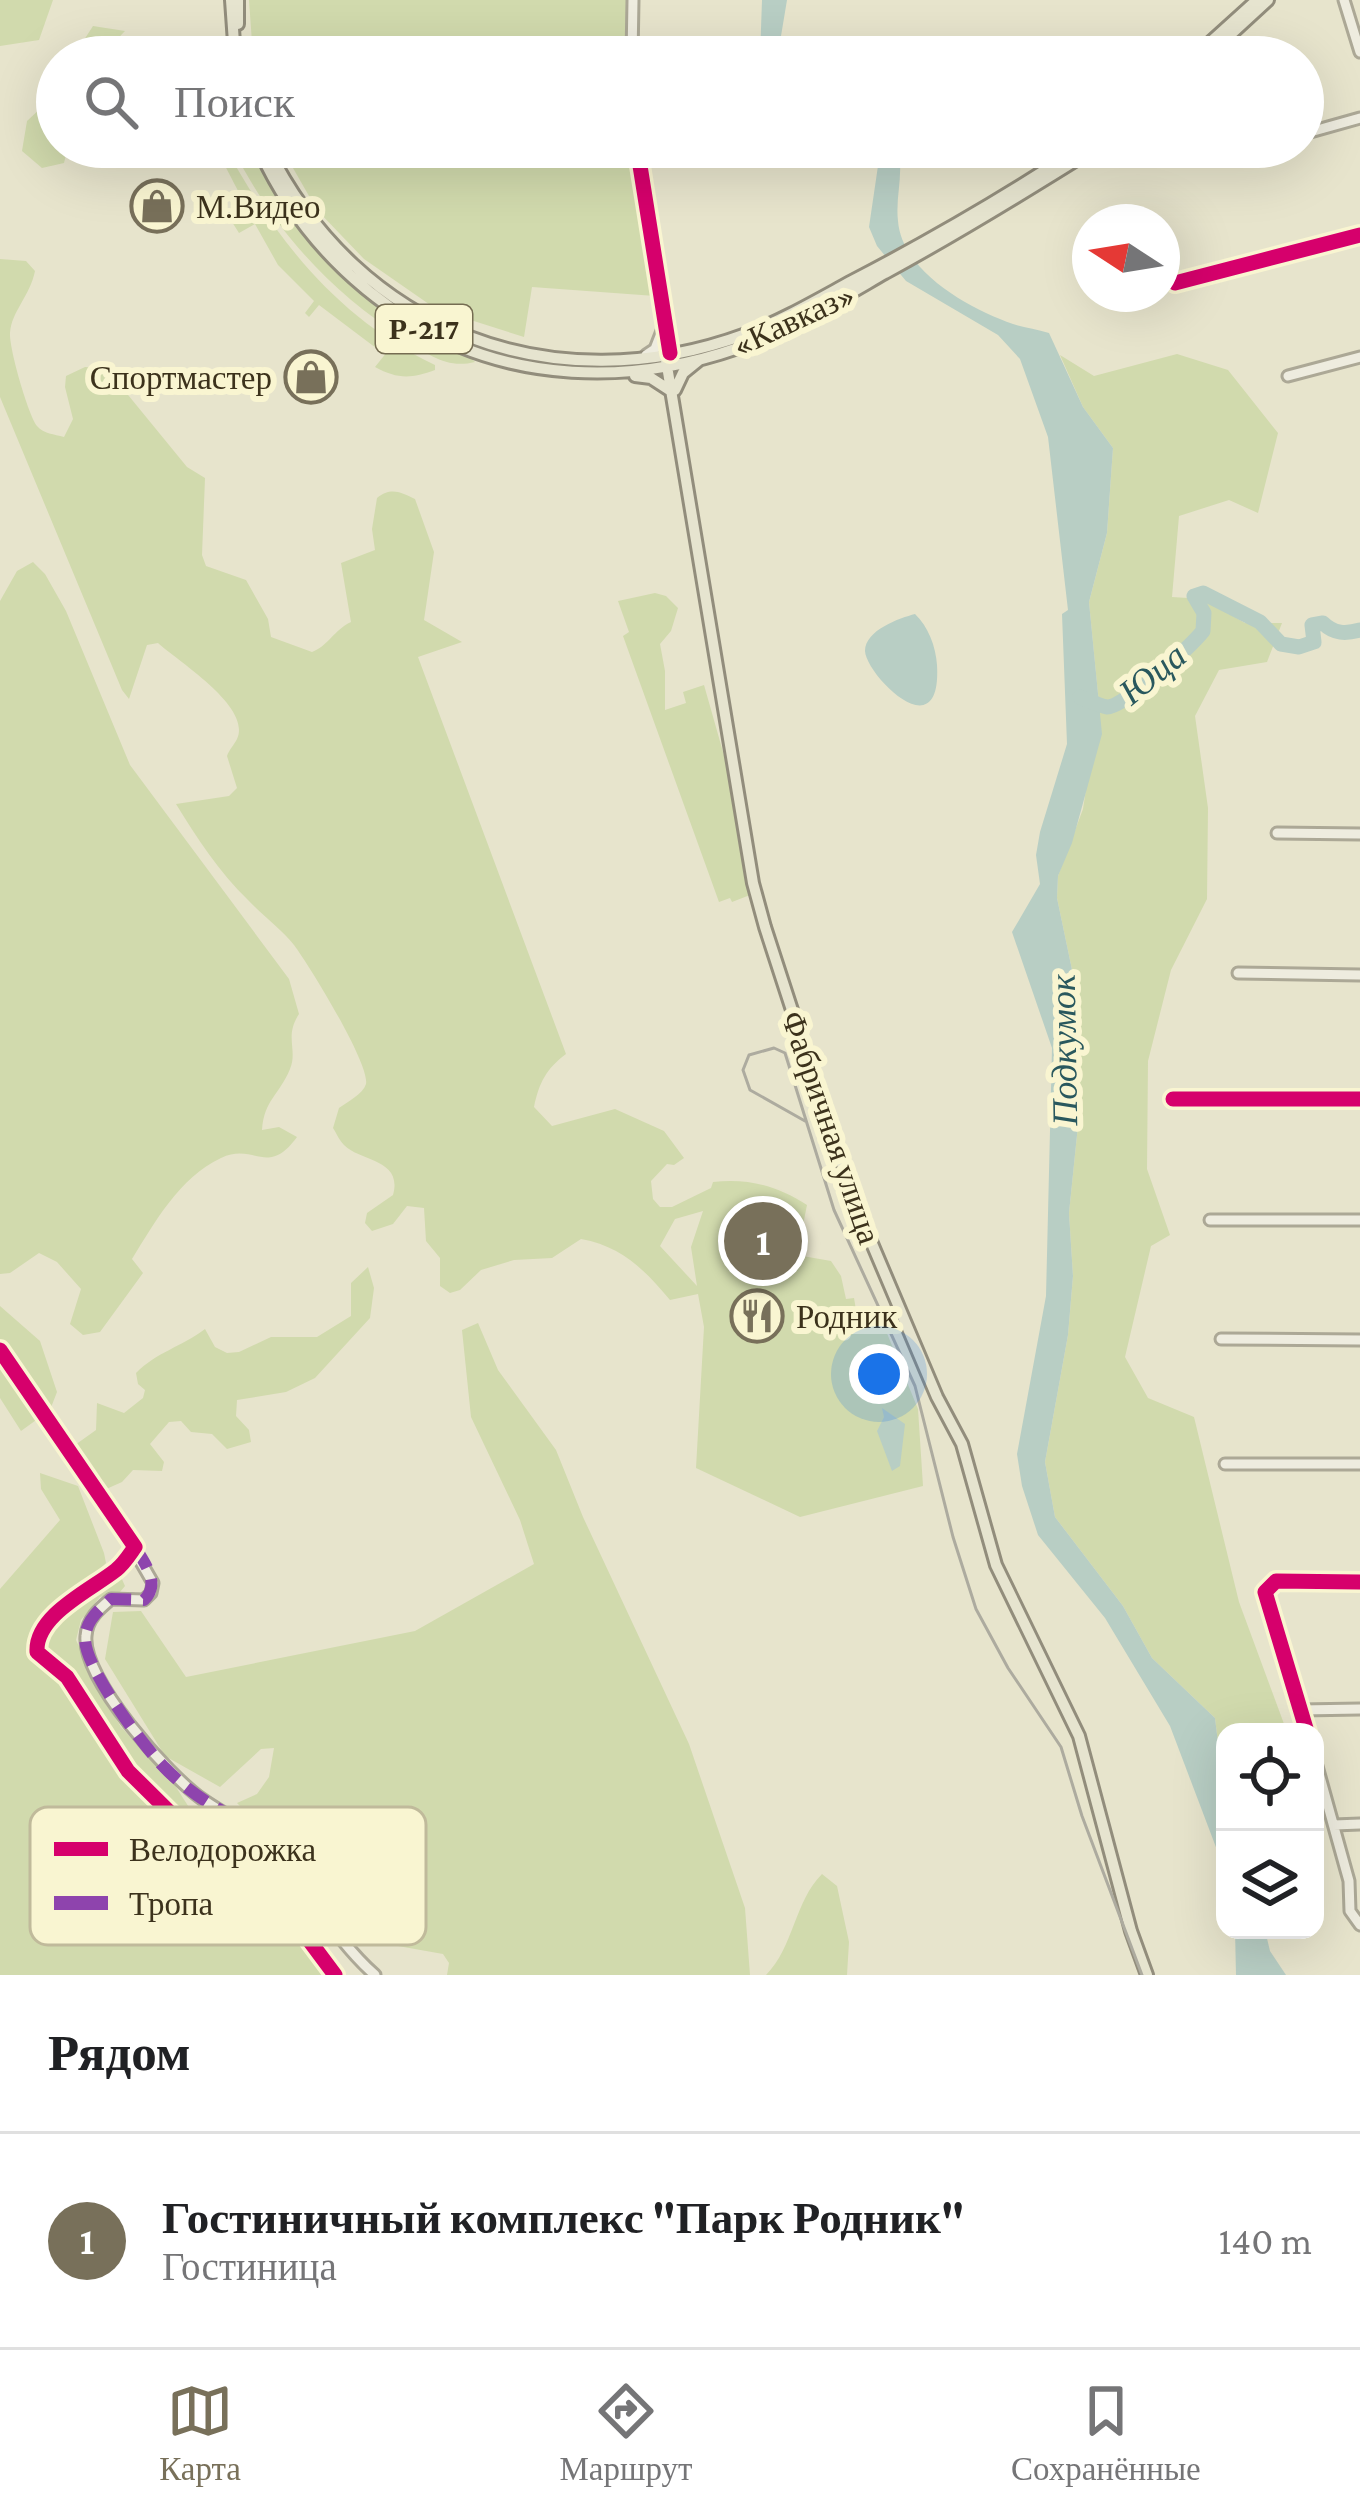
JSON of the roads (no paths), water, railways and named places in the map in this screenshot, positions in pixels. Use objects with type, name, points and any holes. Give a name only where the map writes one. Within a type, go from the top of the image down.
[{"type":"main road","points":[[234,0],[237,36]]},
{"type":"main road","points":[[1217,36],[1257,0]]},
{"type":"main road","points":[[1229,36],[1268,0]]},
{"type":"main road","name":"«Кавказ»","points":[[270,168],[302,225],[366,290],[448,341],[531,368],[603,373],[764,338],[1061,168]]},
{"type":"main road","name":"«Кавказ»","points":[[278,168],[327,241],[373,284],[423,318],[536,356],[668,360]]},
{"type":"main road","name":"«Кавказ»","points":[[932,243],[1048,168]]},
{"type":"main road","name":"«Кавказ»","points":[[702,352],[873,275]]},
{"type":"main road","points":[[531,368],[568,376],[652,377],[668,360],[751,337],[782,319]]},
{"type":"main road","points":[[668,360],[683,373],[702,352]]},
{"type":"main road","name":"Фабричная улица","points":[[668,360],[754,883],[796,1028],[854,1202],[971,1467],[996,1565],[1079,1736],[1147,1975]]},
{"type":"street","points":[[632,36],[633,0]]},
{"type":"street","points":[[1344,0],[1360,51]]},
{"type":"street","points":[[1324,128],[1360,118]]},
{"type":"street","points":[[640,168],[668,360]]},
{"type":"street","points":[[1180,282],[1360,235]]},
{"type":"street","points":[[668,360],[682,345],[702,352]]},
{"type":"street","points":[[640,358],[655,349],[668,360]]},
{"type":"street","points":[[1288,376],[1360,357]]},
{"type":"street","points":[[1277,832],[1360,834]]},
{"type":"street","points":[[1238,974],[1360,975]]},
{"type":"street","points":[[1173,1099],[1360,1099]]},
{"type":"street","points":[[1210,1220],[1360,1220]]},
{"type":"street","points":[[1221,1339],[1360,1340]]},
{"type":"street","points":[[0,1350],[96,1484],[153,1583],[144,1600],[111,1599],[90,1620],[87,1649],[117,1705],[166,1769],[216,1807]]},
{"type":"street","points":[[1225,1464],[1360,1464]]},
{"type":"street","points":[[135,1547],[117,1570],[94,1582],[41,1630],[38,1652],[67,1677],[128,1771],[164,1807]]},
{"type":"street","points":[[1305,1723],[1265,1592],[1276,1581],[1360,1582]]},
{"type":"street","points":[[1301,1710],[1360,1709]]},
{"type":"street","points":[[1324,1790],[1349,1881],[1350,1911],[1360,1925]]},
{"type":"street","points":[[1334,1825],[1360,1824]]},
{"type":"street","points":[[312,1945],[335,1975]]},
{"type":"street","points":[[344,1945],[375,1975]]},
{"type":"street","points":[[350,1953],[359,1975]]},
{"type":"water","points":[[762,0],[787,0],[781,36],[761,36]]},
{"type":"water","name":"Подкумок","points":[[878,168],[900,168],[898,221],[912,256],[941,286],[977,309],[1049,333],[1083,407],[1113,448],[1107,533],[1089,602],[1102,734],[1072,843],[1058,876],[1057,898],[1075,984],[1080,1106],[1069,1213],[1073,1276],[1068,1335],[1045,1462],[1055,1517],[1123,1606],[1152,1658],[1215,1718],[1216,1847],[1170,1726],[1105,1618],[1038,1535],[1017,1454],[1046,1296],[1052,1048],[1012,932],[1040,884],[1036,855],[1040,832],[1067,744],[1062,614],[1068,610],[1048,437],[1020,359],[998,335],[906,281],[877,246],[869,227]]},
{"type":"water","points":[[915,614],[930,637],[937,665],[935,690],[928,703],[917,705],[903,700],[877,676],[865,651],[877,631]]},
{"type":"water","points":[[882,1408],[905,1424],[900,1466],[892,1471],[877,1431],[884,1417]]},
{"type":"water","points":[[1235,1939],[1267,1939],[1286,1975],[1236,1975]]},
{"type":"waterway","name":"Юца","points":[[1080,697],[1107,707],[1115,705],[1156,675],[1203,631],[1204,613],[1194,596],[1203,593],[1260,622],[1281,644],[1299,647],[1314,642],[1312,625],[1323,623],[1340,632],[1360,630]]},
{"type":"tram line","points":[[805,1121],[750,1090],[743,1070],[749,1055],[774,1048],[785,1053],[834,1210],[915,1386],[976,1609],[1008,1668],[1061,1747],[1142,1975]]},
{"type":"place","name":"М.Видео","points":[[157,206]]},
{"type":"place","name":"Спортмастер","points":[[311,377]]},
{"type":"place","name":"Гостиничный комплекс \"Парк Родник\"","points":[[763,1241]]},
{"type":"place","name":"Родник","points":[[757,1316]]}]
